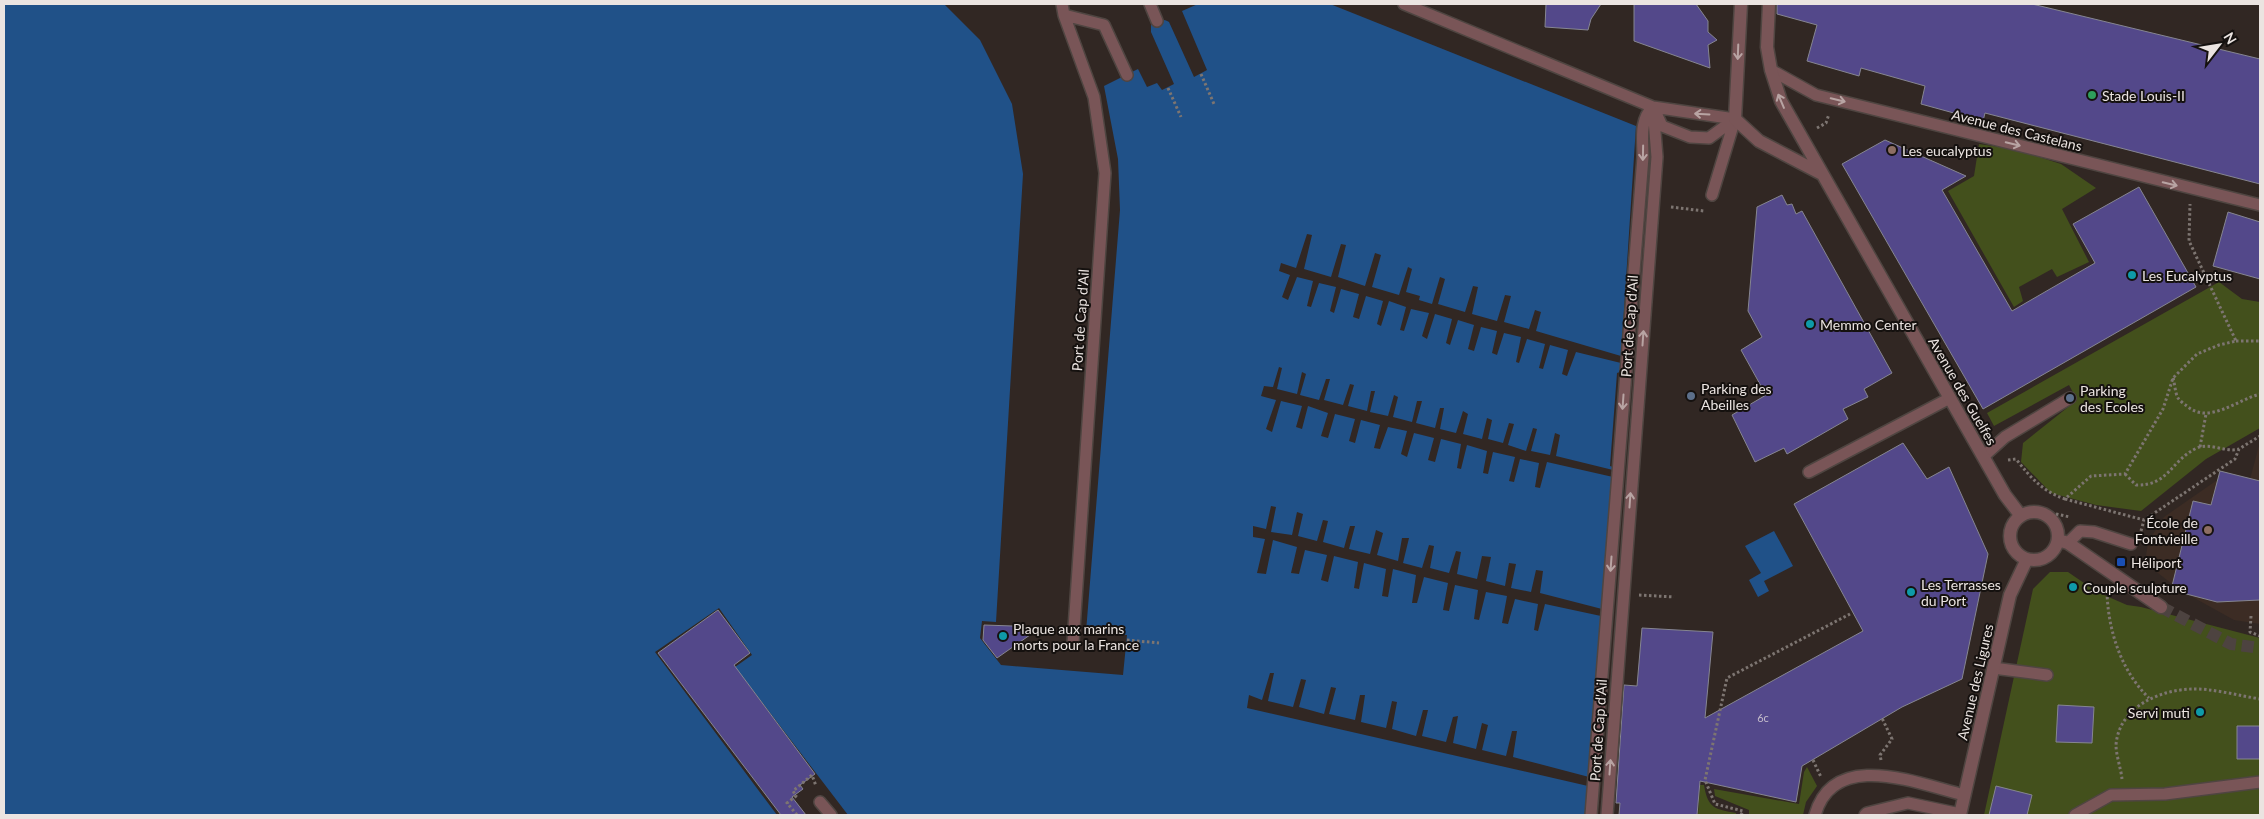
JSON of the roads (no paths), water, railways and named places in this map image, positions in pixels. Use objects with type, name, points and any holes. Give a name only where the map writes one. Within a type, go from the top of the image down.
[{"type":"street","points":[[1740,4],[1735,119],[1759,141],[1822,174]]},
{"type":"street","points":[[1769,4],[1767,47],[1770,70],[1781,101],[1822,174]]},
{"type":"street","name":"Avenue des Guelfes","points":[[1822,174],[2005,495],[2021,516]]},
{"type":"street","points":[[2063,541],[2048,556],[2035,560],[2027,559],[2020,556],[2011,543],[2012,528],[2021,516],[2035,513],[2049,518],[2063,541],[2161,607]]},
{"type":"street","name":"Avenue des Ligures","points":[[1960,815],[2010,595],[2027,559]]},
{"type":"lane","points":[[1150,4],[1156,21]]},
{"type":"lane","points":[[1404,4],[1653,107],[1735,119]]},
{"type":"lane","points":[[1063,9],[1104,25],[1126,75]]},
{"type":"lane","name":"Port de Cap d'Ail","points":[[1063,9],[1094,97],[1105,173],[1073,643]]},
{"type":"lane","name":"Avenue des Castelans","points":[[1770,70],[1816,95],[2260,206]]},
{"type":"lane","points":[[1653,107],[1662,126],[1690,138],[1709,138],[1735,119]]},
{"type":"lane","points":[[1591,815],[1644,157],[1643,122],[1647,113],[1653,107]]},
{"type":"lane","name":"Port de Cap d'Ail","points":[[1607,815],[1657,157],[1653,107]]},
{"type":"lane","points":[[1712,194],[1735,119]]},
{"type":"lane","points":[[1809,472],[1950,398]]},
{"type":"lane","points":[[1984,456],[2005,437],[2070,398]]},
{"type":"lane","points":[[2063,541],[2080,531],[2094,532],[2131,544]]},
{"type":"lane","points":[[1993,668],[2047,675]]},
{"type":"lane","points":[[1815,815],[1817,807],[1828,791],[1846,778],[1865,775],[1885,776],[1964,795]]},
{"type":"lane","points":[[2075,815],[2111,795],[2165,794],[2260,782]]},
{"type":"lane","points":[[820,802],[831,815]]},
{"type":"lane","points":[[1865,815],[1908,803],[1960,815]]},
{"type":"water","points":[[4,4],[944,4],[980,40],[1012,104],[1023,174],[996,622],[982,621],[980,638],[1001,665],[1123,675],[1127,635],[1086,632],[1120,210],[1118,159],[1104,86],[1138,69],[1147,87],[1157,83],[1162,90],[1174,84],[1151,32],[1151,25],[1160,20],[1169,22],[1194,77],[1207,70],[1182,11],[1198,4],[1330,4],[1636,126],[1620,372],[1617,373],[1610,466],[1613,467],[1613,477],[1586,815],[848,815],[735,667],[752,655],[719,608],[655,652],[777,815],[4,815]]},
{"type":"water","points":[[1774,531],[1793,566],[1764,581],[1769,591],[1758,597],[1749,580],[1761,573],[1745,546]]},
{"type":"tunnel","points":[[2161,607],[2231,644],[2260,648]]},
{"type":"place","name":"Stade Louis-II","points":[[2092,95]]},
{"type":"place","name":"Les eucalyptus","points":[[1892,150]]},
{"type":"place","name":"Les Eucalyptus","points":[[2132,275]]},
{"type":"place","name":"Memmo Center","points":[[1810,324]]},
{"type":"place","name":"Parking des Abeilles","points":[[1691,396]]},
{"type":"place","name":"Parking des Ecoles","points":[[2070,398]]},
{"type":"place","name":"École de Fontvieille","points":[[2208,530]]},
{"type":"place","name":"Héliport","points":[[2121,562]]},
{"type":"place","name":"Couple sculpture","points":[[2073,587]]},
{"type":"place","name":"Les Terrasses du Port","points":[[1911,592]]},
{"type":"place","name":"Plaque aux marins morts pour la France","points":[[1003,636]]},
{"type":"place","name":"Servi muti","points":[[2200,712]]}]
